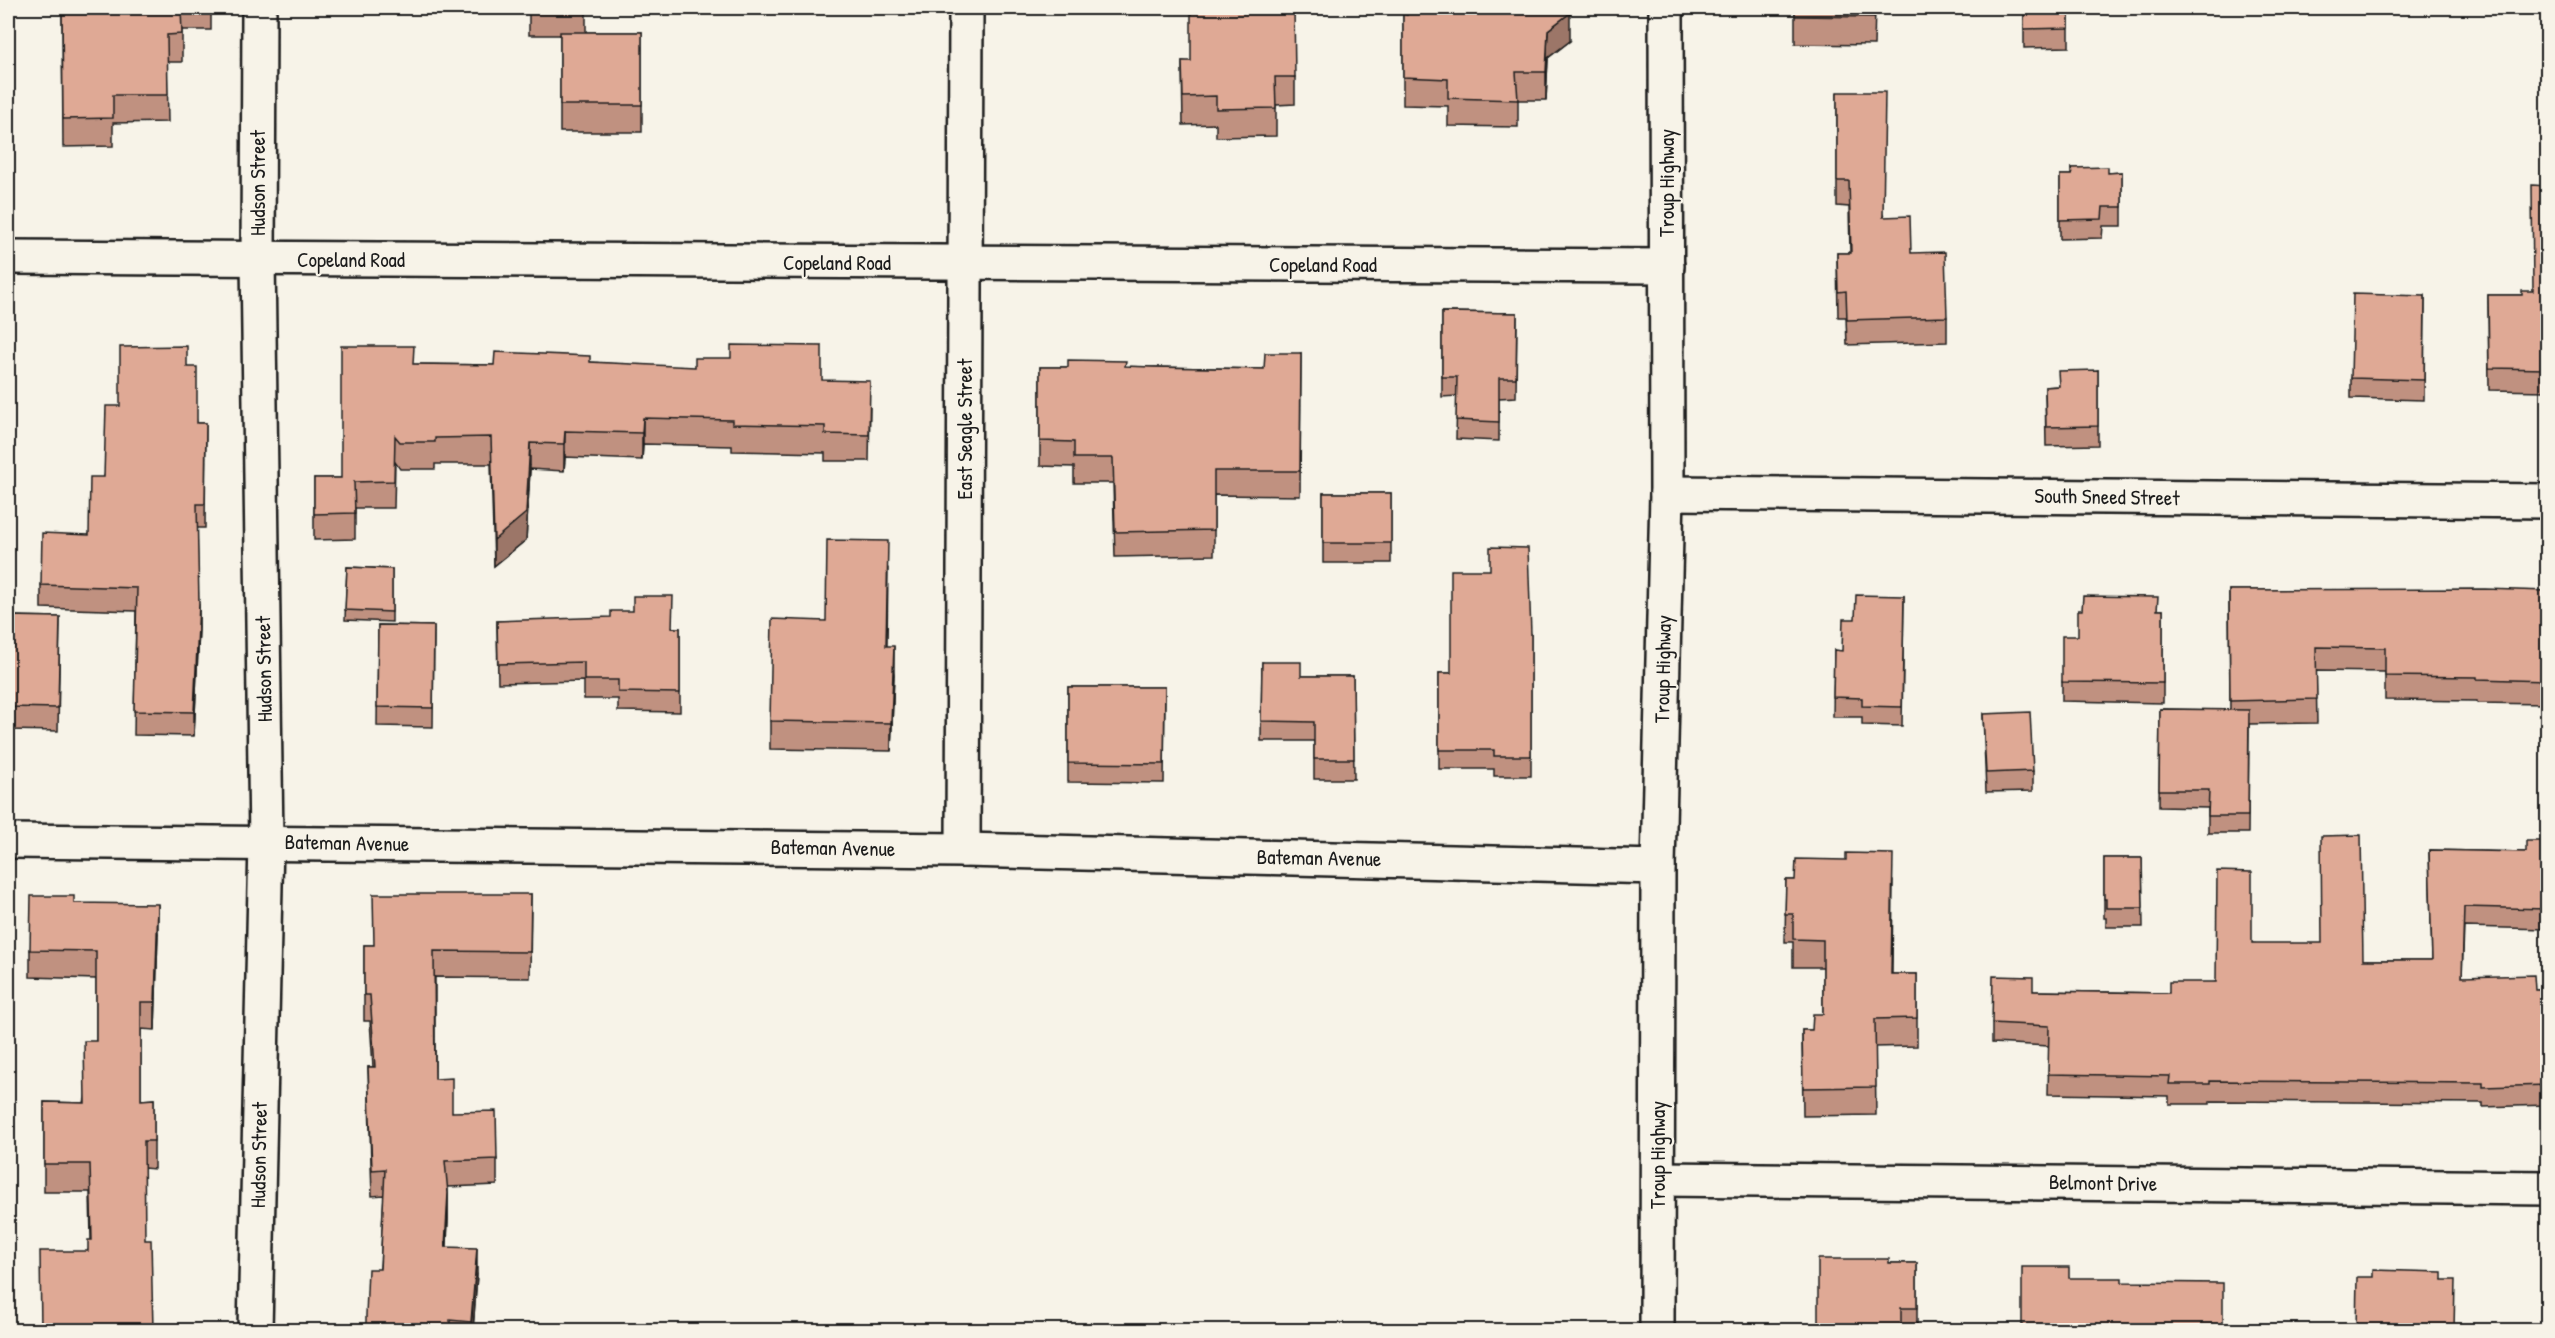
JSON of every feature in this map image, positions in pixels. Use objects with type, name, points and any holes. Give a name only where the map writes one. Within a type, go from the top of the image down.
[{"type":"street","name":"Hudson Street","points":[[255,1330],[266,843],[258,259],[259,8]]},
{"type":"street","name":"East Seagle Street","points":[[963,850],[966,8]]},
{"type":"street","name":"Troup Highway","points":[[1657,1330],[1658,867],[1667,493],[1666,8]]},
{"type":"street","name":"Copeland Road","points":[[8,257],[1667,267]]},
{"type":"street","name":"South Sneed Street","points":[[1667,493],[2547,501]]},
{"type":"street","name":"Bateman Avenue","points":[[8,841],[963,850],[1658,867]]},
{"type":"street","name":"Belmont Drive","points":[[1658,1179],[2547,1188]]},
{"type":"building","points":[[62,8],[181,8],[182,34],[167,35],[168,95],[113,95],[113,118],[63,119]]},
{"type":"building","points":[[1191,8],[1294,8],[1295,77],[1275,77],[1276,108],[1216,109],[1216,96],[1183,97],[1182,61],[1191,61]]},
{"type":"building","points":[[1408,8],[1564,8],[1570,13],[1548,30],[1546,72],[1516,72],[1518,100],[1448,98],[1448,79],[1403,77],[1403,14],[1407,15]]},
{"type":"building","points":[[1795,8],[1875,8],[1874,17],[1795,16]]},
{"type":"building","points":[[2024,8],[2069,8],[2069,28],[2024,29]]},
{"type":"building","points":[[560,32],[642,32],[642,105],[560,105]]},
{"type":"building","points":[[1837,92],[1885,92],[1883,217],[1910,216],[1911,253],[1945,252],[1947,317],[1847,320],[1846,291],[1838,292],[1837,253],[1851,253],[1849,181],[1837,181]]},
{"type":"building","points":[[2108,167],[2108,173],[2122,172],[2122,207],[2103,207],[2102,219],[2060,220],[2060,175],[2072,175],[2071,168]]},
{"type":"building","points":[[2532,185],[2547,186],[2547,369],[2489,368],[2488,295],[2522,295],[2522,291],[2533,291]]},
{"type":"building","points":[[2353,294],[2425,296],[2424,380],[2351,378]]},
{"type":"building","points":[[1442,312],[1517,313],[1516,378],[1499,378],[1499,422],[1456,420],[1457,377],[1442,377]]},
{"type":"building","points":[[731,345],[822,346],[822,380],[870,381],[869,435],[825,434],[825,426],[732,424],[732,420],[643,418],[642,433],[565,431],[564,444],[530,443],[526,513],[494,540],[491,437],[435,438],[435,442],[400,442],[395,436],[394,481],[354,482],[355,513],[314,514],[314,478],[341,478],[341,346],[414,346],[413,364],[494,365],[495,352],[590,356],[590,362],[695,367],[695,358],[731,358]]},
{"type":"building","points":[[187,346],[187,367],[197,367],[197,423],[206,423],[205,504],[197,504],[199,604],[194,712],[134,711],[137,588],[41,585],[42,533],[89,535],[90,477],[104,477],[106,406],[120,406],[120,347]]},
{"type":"building","points":[[1265,353],[1301,353],[1300,471],[1214,471],[1214,530],[1115,532],[1113,458],[1074,458],[1074,442],[1040,441],[1040,367],[1068,367],[1068,360],[1126,361],[1125,366],[1264,369]]},
{"type":"building","points":[[2098,370],[2098,426],[2046,427],[2045,387],[2059,386],[2058,371]]},
{"type":"building","points":[[1323,493],[1391,493],[1391,543],[1323,543]]},
{"type":"building","points":[[827,540],[888,541],[886,646],[894,646],[891,723],[770,721],[772,619],[826,621]]},
{"type":"building","points":[[1490,547],[1528,548],[1531,756],[1494,756],[1494,750],[1439,750],[1439,673],[1451,673],[1451,570],[1490,570]]},
{"type":"building","points":[[347,567],[392,569],[392,612],[345,610]]},
{"type":"building","points":[[2485,589],[2547,591],[2547,681],[2477,679],[2477,677],[2385,676],[2385,648],[2316,647],[2317,699],[2230,701],[2229,590]]},
{"type":"building","points":[[1856,595],[1904,596],[1902,707],[1862,706],[1862,698],[1833,697],[1834,650],[1842,651],[1843,619],[1855,619]]},
{"type":"building","points":[[633,596],[673,596],[672,628],[680,628],[680,693],[618,692],[618,680],[584,680],[584,662],[498,664],[497,621],[611,617],[611,611],[633,611]]},
{"type":"building","points":[[2083,596],[2158,597],[2157,610],[2163,610],[2163,683],[2062,682],[2062,636],[2078,636],[2078,610],[2082,610]]},
{"type":"building","points":[[8,616],[60,617],[58,708],[8,707]]},
{"type":"building","points":[[378,625],[434,626],[433,708],[377,707]]},
{"type":"building","points":[[1262,662],[1301,662],[1301,676],[1353,676],[1354,759],[1314,759],[1314,722],[1261,721]]},
{"type":"building","points":[[1068,687],[1165,687],[1164,764],[1068,763]]},
{"type":"building","points":[[2160,709],[2249,710],[2248,816],[2208,816],[2209,790],[2159,790]]},
{"type":"building","points":[[2030,712],[2033,771],[1986,773],[1983,714]]},
{"type":"building","points":[[2361,835],[2363,960],[2432,960],[2429,850],[2526,852],[2526,841],[2547,841],[2547,909],[2464,907],[2462,977],[2534,975],[2535,990],[2547,990],[2547,1085],[2483,1087],[2483,1083],[2210,1081],[2210,1084],[2169,1084],[2170,1076],[2048,1074],[2049,1026],[1992,1023],[1993,976],[2033,977],[2033,991],[2169,993],[2169,982],[2216,982],[2217,871],[2252,872],[2252,943],[2322,943],[2321,836]]},
{"type":"building","points":[[1846,853],[1893,854],[1891,974],[1917,974],[1917,1018],[1875,1019],[1876,1087],[1803,1088],[1802,1030],[1812,1030],[1813,1014],[1823,1014],[1823,940],[1793,939],[1793,914],[1785,914],[1786,880],[1795,880],[1796,859],[1846,860]]},
{"type":"building","points":[[2104,858],[2142,858],[2143,908],[2106,908]]},
{"type":"building","points":[[373,894],[531,894],[530,952],[434,951],[435,1079],[452,1078],[452,1112],[496,1111],[497,1159],[445,1161],[448,1193],[445,1247],[477,1248],[471,1322],[450,1320],[450,1330],[366,1330],[368,1269],[380,1269],[385,1169],[372,1170],[368,1067],[375,1067],[370,995],[364,995],[364,945],[374,945]]},
{"type":"building","points":[[31,896],[74,896],[74,903],[158,904],[155,1002],[141,1002],[141,1100],[154,1099],[154,1141],[144,1141],[145,1240],[151,1240],[153,1330],[41,1330],[40,1251],[88,1251],[88,1240],[92,1240],[90,1164],[44,1164],[44,1102],[85,1103],[84,1041],[96,1041],[96,951],[30,950]]},
{"type":"building","points":[[1818,1259],[1889,1259],[1889,1263],[1917,1263],[1917,1308],[1901,1308],[1901,1330],[1818,1330]]},
{"type":"building","points":[[2022,1267],[2069,1267],[2069,1278],[2122,1278],[2122,1282],[2223,1283],[2223,1330],[2022,1330]]},
{"type":"building","points":[[2373,1270],[2442,1272],[2442,1280],[2455,1280],[2454,1330],[2356,1330],[2357,1277],[2373,1277]]}]
